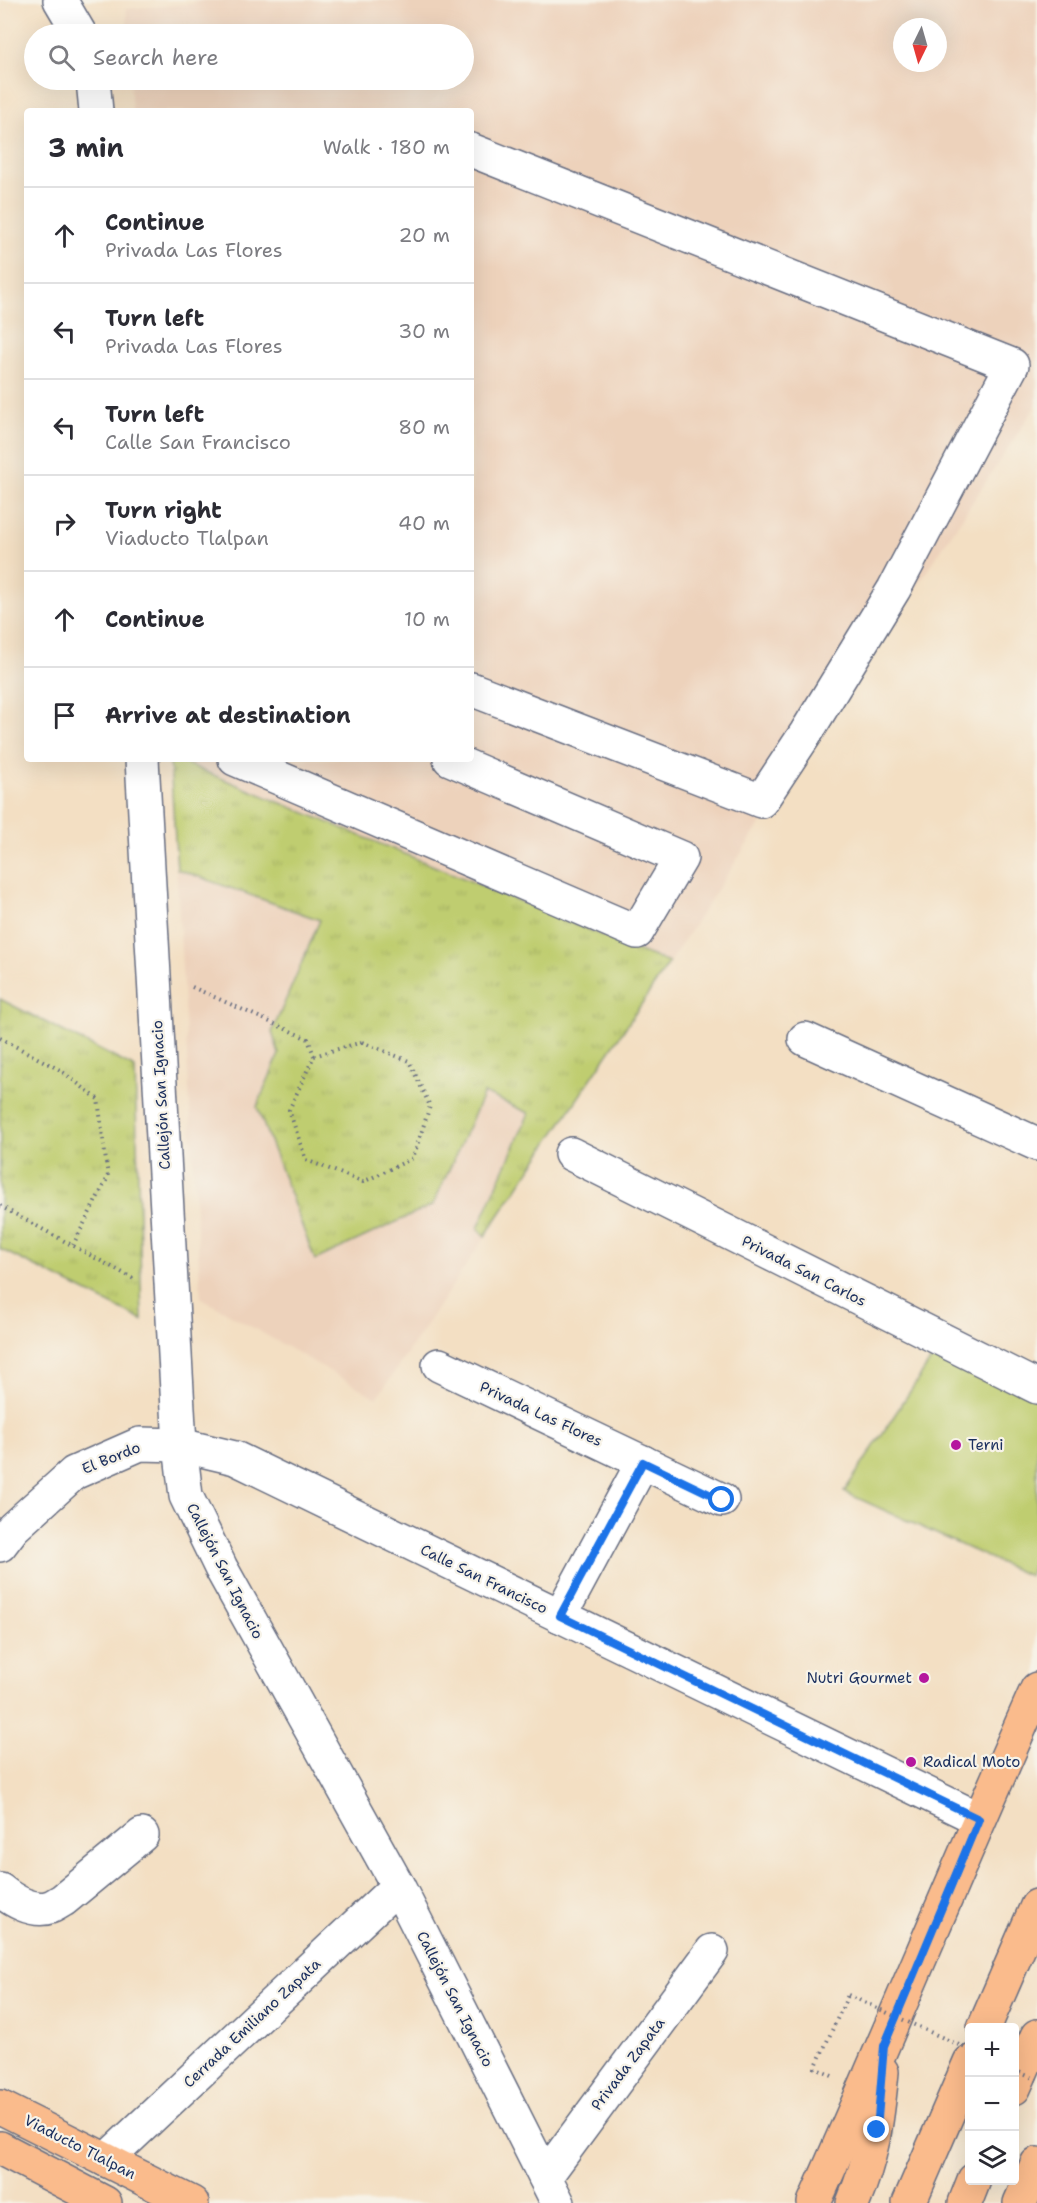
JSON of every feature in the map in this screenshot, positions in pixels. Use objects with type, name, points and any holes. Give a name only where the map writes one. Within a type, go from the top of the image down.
[{"type":"main road","points":[[814,2203],[1037,1689]]},
{"type":"main road","points":[[986,2023],[1037,1906]]},
{"type":"main road","points":[[1019,2077],[1037,2036]]},
{"type":"main road","points":[[853,2203],[866,2172],[877,2130],[884,2046]]},
{"type":"main road","points":[[909,2203],[965,2071]]},
{"type":"main road","name":"Viaducto Tlalpan","points":[[0,2107],[192,2203]]},
{"type":"main road","points":[[0,2148],[105,2203]]},
{"type":"main road","points":[[1020,2203],[1037,2164]]},
{"type":"main road","points":[[965,2203],[972,2185]]},
{"type":"street","points":[[60,0],[74,24]]},
{"type":"street","points":[[94,90],[96,108]]},
{"type":"street","points":[[474,151],[1012,365],[894,589],[806,733],[761,801],[474,690]]},
{"type":"street","name":"Callejón San Ignacio","points":[[142,762],[180,1444],[186,1496],[221,1568],[398,1886],[551,2190]]},
{"type":"street","points":[[242,762],[637,932],[681,858],[457,762]]},
{"type":"street","points":[[805,1040],[1037,1144]]},
{"type":"street","name":"Privada San Carlos","points":[[571,1154],[1037,1387]]},
{"type":"street","name":"Privada Las Flores","points":[[439,1365],[722,1500]]},
{"type":"street","name":"El Bordo","points":[[0,1545],[13,1528],[74,1473],[140,1444],[180,1444]]},
{"type":"street","name":"Calle San Francisco","points":[[180,1444],[235,1458],[979,1819]]},
{"type":"street","points":[[560,1616],[643,1462]]},
{"type":"street","points":[[0,1890],[11,1900],[30,1906],[48,1908],[63,1900],[142,1835]]},
{"type":"street","name":"Cerrada Emiliano Zapata","points":[[106,2160],[398,1886]]},
{"type":"street","name":"Privada Zapata","points":[[551,2190],[712,1952]]},
{"type":"path","points":[[154,970],[308,1039],[314,1056],[289,1110],[306,1160],[363,1182],[413,1158],[430,1106],[409,1061],[362,1042],[314,1056]]},
{"type":"path","points":[[0,1038],[60,1070],[99,1099],[108,1177],[73,1245]]},
{"type":"path","points":[[0,1206],[172,1299]]},
{"type":"path","points":[[815,2068],[848,1995],[965,2048]]},
{"type":"path","points":[[1019,2072],[1037,2080]]},
{"type":"shaded area","points":[[191,0],[1037,0],[1037,404],[669,963],[377,1398],[201,1298],[170,762],[474,762],[474,108],[132,108],[131,90],[474,90],[474,24],[127,24],[126,9],[198,3]]},
{"type":"green space","points":[[170,762],[182,762],[669,963],[485,1236],[478,1228],[529,1113],[484,1093],[433,1205],[315,1260],[257,1107],[279,1054],[272,1032],[320,920],[177,869]]},
{"type":"green space","points":[[0,999],[135,1068],[142,1320],[0,1249]]},
{"type":"green space","name":"Terni","points":[[938,1349],[1037,1398],[1037,1554],[1029,1576],[844,1492]]},
{"type":"place","name":"Terni","points":[[956,1445]]},
{"type":"place","name":"Nutri Gourmet","points":[[924,1678]]},
{"type":"place","name":"Radical Moto","points":[[911,1762]]},
{"type":"route","points":[[722,1500],[643,1462],[560,1616],[979,1819],[884,2046],[877,2130]]}]
